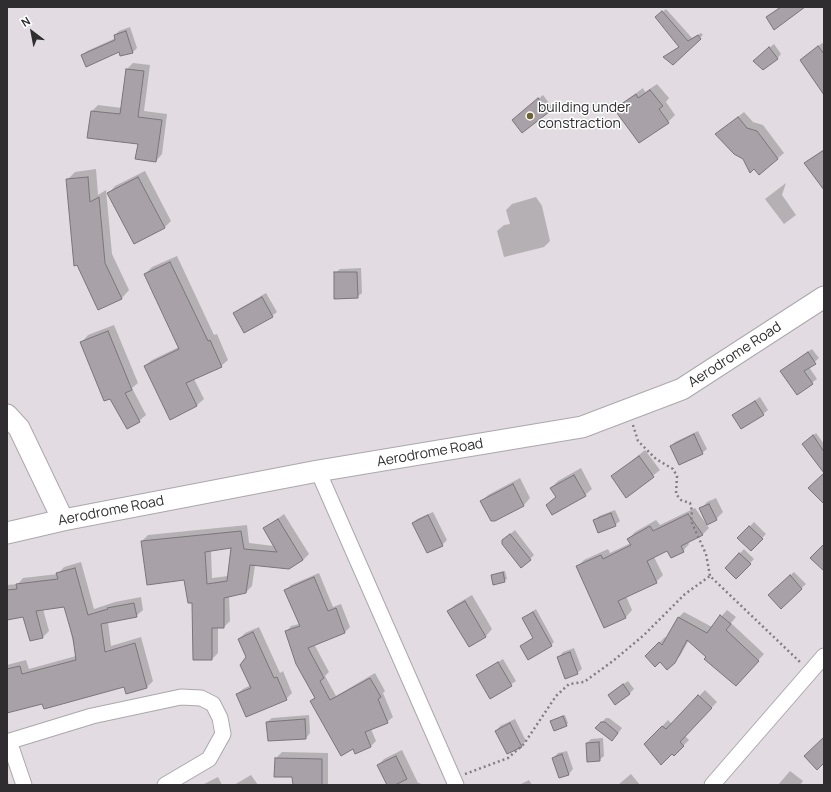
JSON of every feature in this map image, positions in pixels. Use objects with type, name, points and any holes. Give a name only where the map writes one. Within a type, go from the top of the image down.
[{"type":"street","name":"Aerodrome Road","points":[[7,532],[318,471],[582,427],[682,389],[824,297]]},
{"type":"street","points":[[7,415],[20,428],[63,520]]},
{"type":"street","points":[[318,471],[455,782]]},
{"type":"street","points":[[712,785],[824,656]]},
{"type":"street","points":[[24,785],[8,741],[92,716],[181,697],[201,698],[213,704],[220,718],[223,734],[209,759],[164,785]]},
{"type":"path","points":[[628,410],[638,441],[656,459],[673,469],[677,476],[676,494],[681,500],[690,503],[692,511],[691,521],[706,554],[710,576],[810,672]]},
{"type":"path","points":[[455,782],[508,758],[524,744],[556,696],[569,684],[584,682],[613,661],[644,635],[685,594],[710,576]]},
{"type":"building","points":[[781,7],[805,7],[774,30],[766,17]]},
{"type":"building","points":[[662,11],[688,41],[698,35],[701,39],[673,65],[663,57],[679,47],[655,17]]},
{"type":"building","points":[[126,31],[133,53],[120,56],[119,52],[86,67],[81,55],[115,40],[114,35]]},
{"type":"building","points":[[818,46],[824,54],[824,95],[800,60]]},
{"type":"building","points":[[769,47],[778,59],[763,70],[753,61]]},
{"type":"building","points":[[126,69],[144,71],[138,117],[162,120],[156,162],[135,159],[138,144],[87,138],[91,111],[120,114]]},
{"type":"building","points":[[650,90],[663,106],[659,109],[669,123],[639,143],[614,109],[636,94],[638,98]]},
{"type":"building","name":"building under constraction","points":[[538,98],[549,112],[522,133],[512,120]]},
{"type":"building","points":[[738,117],[747,128],[757,131],[778,159],[759,175],[754,169],[750,173],[743,159],[734,154],[715,134]]},
{"type":"building","points":[[824,150],[824,190],[804,163]]},
{"type":"building","points":[[88,177],[90,202],[99,197],[105,263],[122,299],[98,310],[77,265],[74,266],[66,179]]},
{"type":"building","points":[[138,177],[165,228],[134,244],[107,193]]},
{"type":"building","points":[[170,262],[208,341],[210,340],[222,367],[186,383],[197,406],[170,420],[144,366],[179,349],[144,274]]},
{"type":"building","points":[[334,272],[357,272],[358,298],[334,299]]},
{"type":"building","points":[[262,297],[273,317],[244,333],[233,313]]},
{"type":"building","points":[[108,331],[132,390],[125,393],[140,422],[127,429],[110,399],[104,401],[80,342]]},
{"type":"building","points":[[808,352],[816,364],[804,371],[813,384],[797,395],[780,371]]},
{"type":"building","points":[[755,401],[764,415],[741,429],[732,415]]},
{"type":"building","points":[[694,434],[703,454],[679,465],[670,446]]},
{"type":"building","points":[[813,435],[824,452],[824,473],[802,444]]},
{"type":"building","points":[[639,456],[654,477],[626,498],[611,476]]},
{"type":"building","points":[[824,473],[824,504],[808,488]]},
{"type":"building","points":[[574,475],[586,496],[552,515],[546,505],[556,497],[550,488]]},
{"type":"building","points":[[513,484],[524,506],[495,521],[491,521],[480,501]]},
{"type":"building","points":[[709,504],[717,520],[707,525],[699,508]]},
{"type":"building","points":[[611,513],[616,526],[598,533],[593,520]]},
{"type":"building","points":[[688,514],[703,535],[681,546],[684,552],[671,558],[667,551],[647,561],[657,583],[618,601],[626,618],[604,628],[576,566],[601,555],[603,559],[631,545],[627,539],[650,526],[653,531]]},
{"type":"building","points":[[428,515],[443,546],[427,553],[412,523]]},
{"type":"building","points":[[278,519],[303,560],[289,569],[250,565],[246,593],[224,598],[224,628],[212,628],[212,660],[193,660],[192,603],[188,603],[184,580],[147,585],[141,541],[241,531],[244,549],[277,552],[263,528]],"holes":[[[231,548],[227,581],[207,584],[205,552]]]},
{"type":"building","points":[[749,526],[763,539],[751,551],[737,538]]},
{"type":"building","points":[[510,534],[531,560],[521,568],[502,544],[502,540]]},
{"type":"building","points":[[824,544],[824,571],[810,558]]},
{"type":"building","points":[[739,553],[751,564],[736,579],[725,568]]},
{"type":"building","points":[[75,568],[88,615],[108,609],[107,608],[134,603],[137,617],[101,624],[105,652],[135,643],[147,688],[126,694],[124,687],[44,709],[42,704],[7,713],[7,669],[20,666],[22,674],[76,660],[73,638],[64,607],[36,611],[43,638],[30,641],[23,617],[7,620],[7,590],[17,589],[16,584],[58,579],[56,573]]},
{"type":"building","points":[[503,572],[505,582],[493,585],[491,575]]},
{"type":"building","points":[[790,575],[802,589],[781,609],[768,595]]},
{"type":"building","points":[[314,577],[328,611],[336,608],[345,633],[308,648],[324,678],[320,681],[330,700],[370,678],[381,697],[378,699],[388,723],[365,732],[371,747],[355,754],[353,749],[341,756],[310,701],[315,698],[296,664],[285,631],[300,626],[284,590]]},
{"type":"building","points":[[465,601],[486,637],[469,647],[447,611]]},
{"type":"building","points":[[533,612],[552,646],[528,660],[520,646],[533,638],[522,618]]},
{"type":"building","points":[[720,615],[731,624],[726,630],[759,661],[736,686],[704,659],[706,657],[687,640],[675,663],[667,670],[660,662],[655,667],[645,656],[659,642],[662,645],[678,617],[707,633]]},
{"type":"building","points":[[253,632],[274,678],[277,677],[287,700],[246,717],[236,694],[251,688],[240,665],[246,657],[238,639]]},
{"type":"building","points":[[570,652],[578,674],[565,679],[557,657]]},
{"type":"building","points":[[498,662],[512,686],[490,699],[476,675]]},
{"type":"building","points":[[623,684],[630,694],[615,705],[608,695]]},
{"type":"building","points":[[698,695],[712,708],[680,742],[684,746],[674,756],[672,754],[661,765],[644,744],[662,726],[666,729]]},
{"type":"building","points":[[563,716],[567,726],[554,731],[550,721]]},
{"type":"building","points":[[305,719],[306,739],[268,741],[266,722]]},
{"type":"building","points":[[601,722],[605,722],[618,733],[612,741],[595,728]]},
{"type":"building","points":[[510,723],[522,747],[507,754],[495,731]]},
{"type":"building","points":[[824,737],[824,763],[817,770],[804,756]]},
{"type":"building","points":[[599,742],[600,761],[587,762],[586,743]]},
{"type":"building","points":[[562,754],[569,775],[559,778],[552,758]]},
{"type":"building","points":[[396,756],[407,779],[395,785],[387,785],[377,765]]},
{"type":"building","points":[[275,758],[322,759],[322,785],[293,785],[292,777],[274,777]]},
{"type":"place","name":"building under constraction","points":[[530,116]]}]
